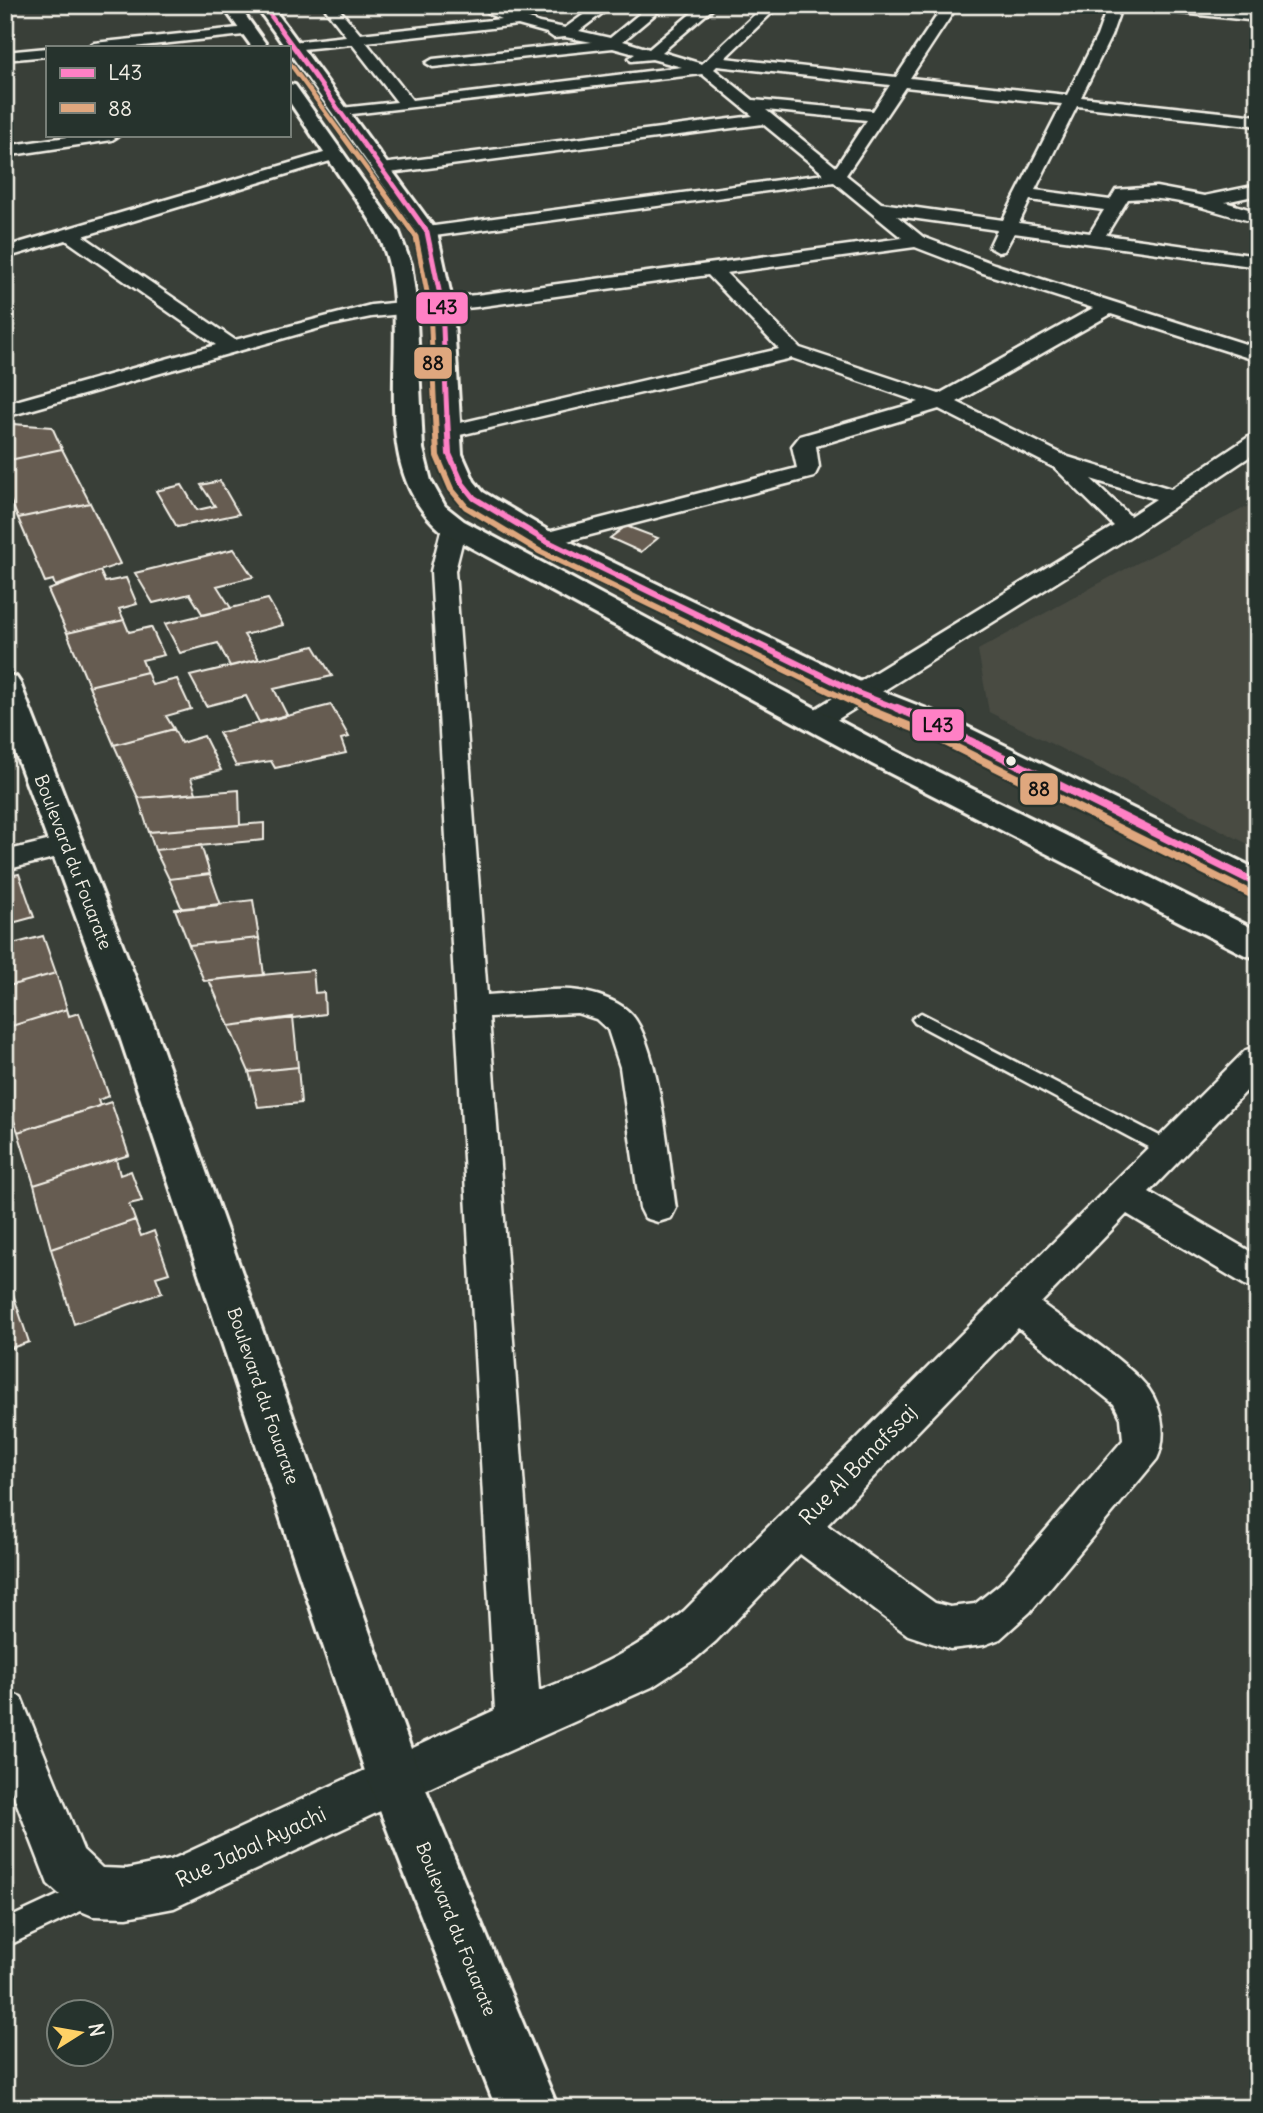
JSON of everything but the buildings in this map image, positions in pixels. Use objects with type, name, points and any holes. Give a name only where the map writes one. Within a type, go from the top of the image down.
[{"type":"main road","points":[[230,5],[259,46]]},
{"type":"main road","points":[[263,5],[427,232],[442,305],[449,454],[474,498],[544,540],[860,694],[936,724],[1258,884]]},
{"type":"main road","points":[[290,90],[389,232],[396,246],[407,306],[408,422],[413,459],[419,483],[434,510],[454,527],[883,757],[1258,946]]},
{"type":"main road","name":"Boulevard du Fouarate","points":[[5,682],[136,1028],[396,1780],[527,2108]]},
{"type":"street","points":[[338,5],[332,8],[333,10],[349,22],[355,40],[408,105]]},
{"type":"street","points":[[421,51],[568,32],[606,5]]},
{"type":"street","points":[[614,52],[659,5]]},
{"type":"street","points":[[650,55],[710,5]]},
{"type":"street","points":[[341,113],[709,65],[773,5]]},
{"type":"street","points":[[427,232],[837,177],[951,5]]},
{"type":"street","points":[[987,268],[1072,102],[1104,36],[1115,5]]},
{"type":"street","points":[[1143,5],[1258,17]]},
{"type":"street","points":[[1224,5],[1258,9]]},
{"type":"street","points":[[485,8],[525,22],[568,32],[614,52]]},
{"type":"street","points":[[292,46],[525,22],[543,11]]},
{"type":"street","points":[[104,46],[248,31]]},
{"type":"street","points":[[405,33],[433,63],[459,99]]},
{"type":"street","points":[[5,56],[46,52]]},
{"type":"street","points":[[433,63],[614,52],[709,65],[900,82],[1258,121]]},
{"type":"street","points":[[709,65],[746,104],[917,241],[987,268],[1258,355]]},
{"type":"street","points":[[746,104],[877,116]]},
{"type":"street","points":[[382,169],[764,119]]},
{"type":"street","points":[[6,150],[105,136]]},
{"type":"street","points":[[5,253],[334,155]]},
{"type":"street","points":[[1205,201],[1258,190]]},
{"type":"street","points":[[1094,240],[1122,194],[1139,191],[1205,201],[1258,218]]},
{"type":"street","points":[[1025,194],[1113,206]]},
{"type":"street","points":[[876,208],[1258,262]]},
{"type":"street","points":[[70,235],[232,347]]},
{"type":"street","points":[[5,411],[324,321],[407,306],[442,305],[917,241]]},
{"type":"street","points":[[712,269],[793,352],[941,402],[1060,462],[1175,497]]},
{"type":"street","points":[[544,540],[806,472],[808,467],[803,446],[808,441],[941,402],[1108,308]]},
{"type":"street","points":[[447,432],[793,352]]},
{"type":"street","points":[[817,720],[1129,527],[1258,441]]},
{"type":"street","points":[[1060,462],[1129,527]]},
{"type":"street","points":[[454,527],[443,571],[519,1723]]},
{"type":"street","points":[[5,861],[68,845]]},
{"type":"street","points":[[471,1007],[577,1002],[607,1010],[620,1022],[628,1035],[637,1067],[657,1208]]},
{"type":"street","name":"Rue Al Banafssaj","points":[[396,1780],[641,1670],[675,1650],[1258,1058]]},
{"type":"street","points":[[1123,1194],[1258,1274]]},
{"type":"street","points":[[797,1528],[923,1620],[950,1628],[984,1624],[1015,1598],[1143,1446],[1145,1426],[1139,1409],[1128,1392],[1015,1304]]},
{"type":"street","points":[[5,1713],[65,1867],[93,1892]]},
{"type":"street","name":"Rue Jabal Ayachi","points":[[93,1892],[127,1893],[174,1884],[396,1780]]},
{"type":"lane","points":[[921,1019],[1168,1149]]},
{"type":"lane","points":[[5,1934],[93,1892]]},
{"type":"shaded area","points":[[1258,501],[1258,849],[989,712],[978,650],[1120,572]]},
{"type":"transit line","name":"L43","points":[[263,5],[427,232],[442,305],[449,454],[462,483],[474,498],[544,540],[860,694],[936,724],[1258,884]]},
{"type":"transit line","name":"88","points":[[290,63],[416,237],[430,307],[437,456],[451,489],[466,507],[539,551],[855,705],[931,735],[1253,895]]}]
